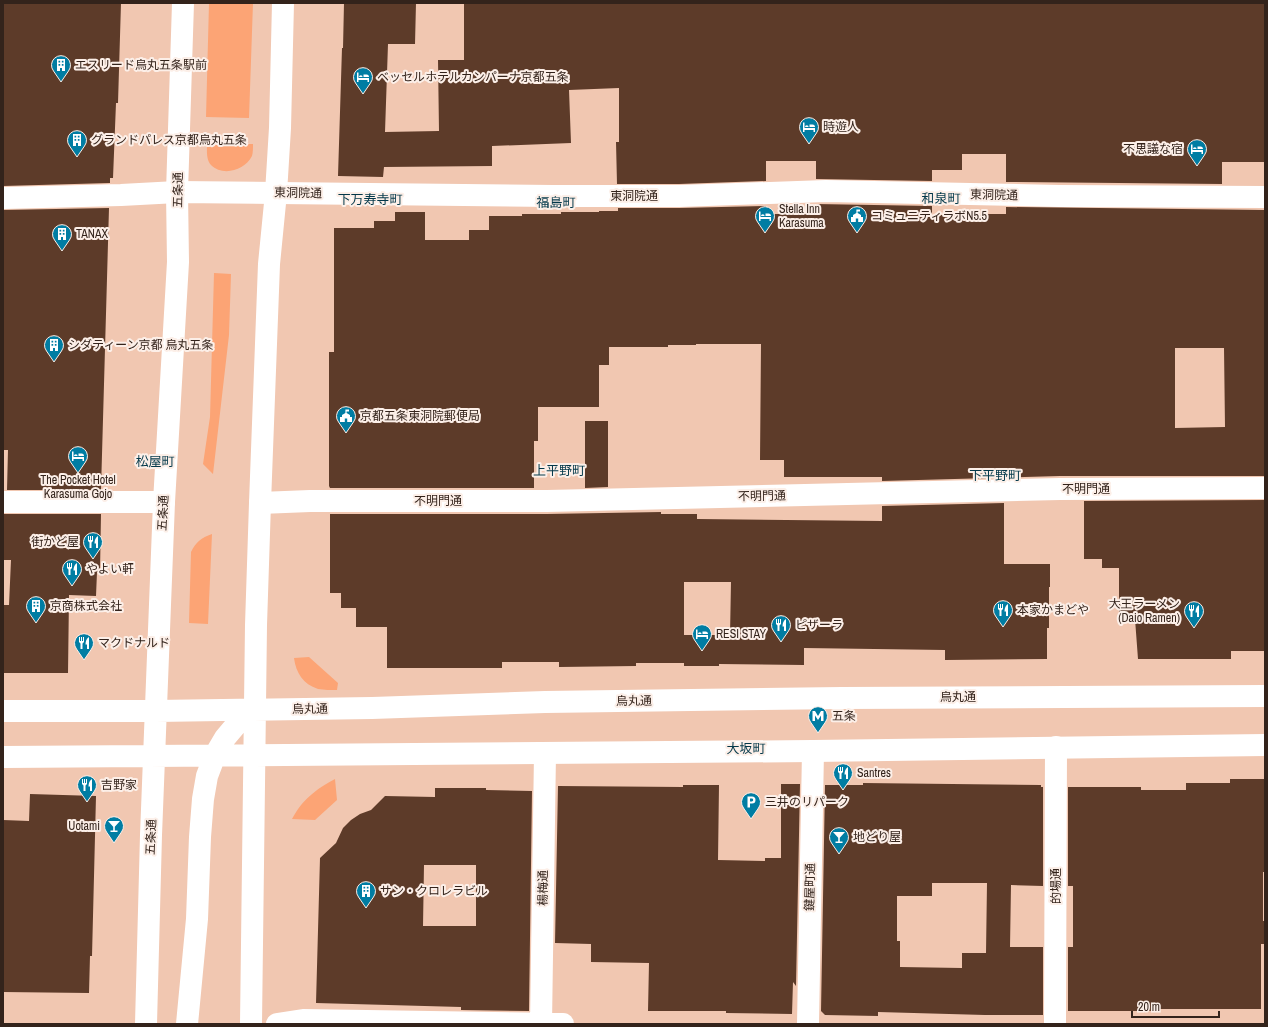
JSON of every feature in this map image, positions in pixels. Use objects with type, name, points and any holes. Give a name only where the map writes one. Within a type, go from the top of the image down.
[{"type":"main road","name":"五条通","points":[[146,1024],[150,842],[164,502],[178,262],[177,192],[183,3]]},
{"type":"main road","points":[[250,1024],[256,710],[256,624],[260,503],[269,264],[280,128],[284,3]]},
{"type":"main road","name":"東洞院通","points":[[3,198],[177,192],[679,196],[826,191],[1059,196],[1265,197]]},
{"type":"main road","name":"不明門通","points":[[260,503],[310,501],[547,501],[1060,489],[1265,488]]},
{"type":"main road","points":[[3,502],[164,502]]},
{"type":"main road","name":"烏丸通","points":[[3,711],[256,710],[372,708],[545,702],[842,698],[1265,696]]},
{"type":"main road","points":[[187,1024],[197,919],[203,798],[207,776],[215,755],[225,738],[241,719],[256,710]]},
{"type":"main road","points":[[3,757],[1265,746]]},
{"type":"main road","name":"的場通","points":[[1055,1024],[1056,747]]},
{"type":"main road","name":"鍵屋町通","points":[[808,1024],[813,751]]},
{"type":"main road","name":"楊梅通","points":[[541,1024],[545,752]]},
{"type":"main road","points":[[277,1024],[303,1020],[563,1024]]},
{"type":"shaded area","points":[[209,3],[253,3],[249,118],[206,117]]},
{"type":"shaded area","points":[[207,144],[253,144],[252,156],[249,161],[239,168],[221,171],[209,163]]},
{"type":"shaded area","points":[[214,273],[231,274],[229,335],[213,474],[203,464],[210,417]]},
{"type":"shaded area","points":[[212,534],[208,624],[189,623],[191,552],[199,541]]},
{"type":"shaded area","points":[[309,657],[338,683],[337,690],[318,689],[304,681],[296,668],[294,658]]},
{"type":"shaded area","points":[[335,779],[337,800],[315,820],[292,819],[305,800],[321,787]]},
{"type":"building","points":[[3,3],[121,3],[118,103],[116,103],[113,178],[110,178],[110,183],[3,186]]},
{"type":"building","points":[[344,3],[416,3],[415,44],[388,44],[385,132],[439,131],[438,60],[464,60],[464,3],[1265,3],[1265,162],[1222,162],[1222,184],[1006,182],[1006,154],[962,154],[962,170],[932,170],[932,181],[816,179],[816,161],[766,161],[766,181],[679,184],[617,184],[616,142],[619,142],[619,88],[569,90],[571,143],[492,146],[492,166],[384,167],[383,177],[338,176]]},
{"type":"building","points":[[816,204],[932,206],[932,215],[1006,214],[1006,207],[1265,210],[1265,476],[1060,476],[882,481],[882,477],[784,477],[784,460],[760,460],[761,344],[696,344],[668,345],[668,347],[609,347],[609,365],[599,365],[599,407],[538,407],[538,441],[534,441],[534,488],[330,488],[329,352],[334,352],[334,228],[374,228],[374,221],[395,221],[395,212],[425,212],[425,240],[469,240],[469,230],[489,230],[489,216],[522,216],[522,214],[561,214],[561,212],[618,211],[618,208],[766,206],[766,214],[816,214]],"holes":[[[1175,348],[1224,348],[1225,427],[1175,428]]]},
{"type":"building","points":[[109,208],[101,490],[7,490],[8,450],[3,450],[3,210]]},
{"type":"building","points":[[585,421],[608,421],[608,487],[585,488]]},
{"type":"building","points":[[1265,500],[1265,651],[1231,651],[1231,659],[1138,659],[1135,619],[1119,619],[1119,568],[1102,568],[1102,559],[1084,559],[1084,501]]},
{"type":"building","points":[[1004,503],[1004,564],[1050,564],[1047,659],[945,660],[945,650],[804,648],[804,665],[719,664],[719,666],[684,666],[684,663],[636,663],[636,666],[559,667],[559,662],[502,662],[502,668],[387,668],[387,627],[356,627],[356,608],[341,608],[341,593],[330,593],[330,514],[547,514],[661,512],[661,514],[697,514],[697,519],[882,521],[882,506]],"holes":[[[684,582],[731,582],[730,635],[684,635]]]},
{"type":"building","points":[[3,514],[101,514],[100,572],[97,572],[96,596],[69,595],[68,673],[3,673],[3,605],[9,605],[11,560],[3,560]]},
{"type":"building","points":[[1230,779],[1265,779],[1265,872],[1263,872],[1263,921],[1265,921],[1265,944],[1261,944],[1261,1009],[1068,1011],[1068,947],[1073,947],[1073,886],[1068,886],[1068,787],[1141,787],[1141,790],[1186,790],[1186,783],[1230,783]]},
{"type":"building","points":[[863,783],[1041,785],[1041,787],[1043,787],[1043,886],[1011,885],[1010,947],[1043,947],[1043,1015],[878,1012],[878,1016],[825,1015],[821,1011],[825,785],[863,785]],"holes":[[[932,883],[987,883],[986,953],[962,953],[962,968],[900,967],[900,941],[897,941],[897,896],[932,896]]]},
{"type":"building","points":[[781,784],[800,784],[796,986],[793,982],[792,1014],[726,1013],[726,1011],[648,1011],[649,963],[591,962],[591,944],[555,943],[558,786],[683,787],[683,785],[719,785],[718,860],[765,861],[765,858],[781,858]]},
{"type":"building","points":[[435,788],[486,788],[486,790],[532,791],[529,1011],[461,1010],[461,1007],[316,1003],[320,858],[336,843],[343,828],[351,820],[360,814],[371,810],[385,796],[435,797]],"holes":[[[424,865],[476,865],[476,926],[423,926]]]},
{"type":"building","points":[[30,794],[96,796],[92,956],[90,956],[89,993],[3,992],[3,820],[29,821]]},
{"type":"place","name":"エスリード烏丸五条駅前","points":[[61,82]]},
{"type":"place","name":"ベッセルホテルカンパーナ京都五条","points":[[363,94]]},
{"type":"place","name":"時遊人","points":[[809,144]]},
{"type":"place","name":"グランドパレス京都烏丸五条","points":[[77,157]]},
{"type":"place","name":"不思議な宿","points":[[1197,166]]},
{"type":"place","name":"Stella Inn Karasuma","points":[[765,233]]},
{"type":"place","name":"コミュニティラボN5.5","points":[[857,233]]},
{"type":"place","name":"TANAX","points":[[62,251]]},
{"type":"place","name":"シダティーン京都 烏丸五条","points":[[54,362]]},
{"type":"place","name":"京都五条東洞院郵便局","points":[[346,433]]},
{"type":"place","name":"The Pocket Hotel Karasuma Gojo","points":[[78,473]]},
{"type":"place","name":"街かど屋","points":[[93,559]]},
{"type":"place","name":"やよい軒","points":[[72,586]]},
{"type":"place","name":"京商株式会社","points":[[36,623]]},
{"type":"place","name":"本家かまどや","points":[[1003,627]]},
{"type":"place","name":"大王ラーメン (Daio Ramen)","points":[[1194,628]]},
{"type":"place","name":"ピザーラ","points":[[781,642]]},
{"type":"place","name":"RESI STAY","points":[[702,651]]},
{"type":"place","name":"マクドナルド","points":[[84,660]]},
{"type":"place","name":"五条","points":[[818,733]]},
{"type":"place","name":"Santres","points":[[843,790]]},
{"type":"place","name":"吉野家","points":[[87,802]]},
{"type":"place","name":"三井のリパーク","points":[[751,819]]},
{"type":"place","name":"Uotami","points":[[114,843]]},
{"type":"place","name":"地どり屋","points":[[839,854]]},
{"type":"place","name":"サン・クロレラビル","points":[[366,908]]},
{"type":"district","name":"和泉町","points":[[941,198]]},
{"type":"district","name":"下万寿寺町","points":[[370,199]]},
{"type":"district","name":"福島町","points":[[556,202]]},
{"type":"district","name":"松屋町","points":[[155,461]]},
{"type":"district","name":"上平野町","points":[[559,470]]},
{"type":"district","name":"下平野町","points":[[995,475]]},
{"type":"district","name":"大坂町","points":[[746,748]]}]
